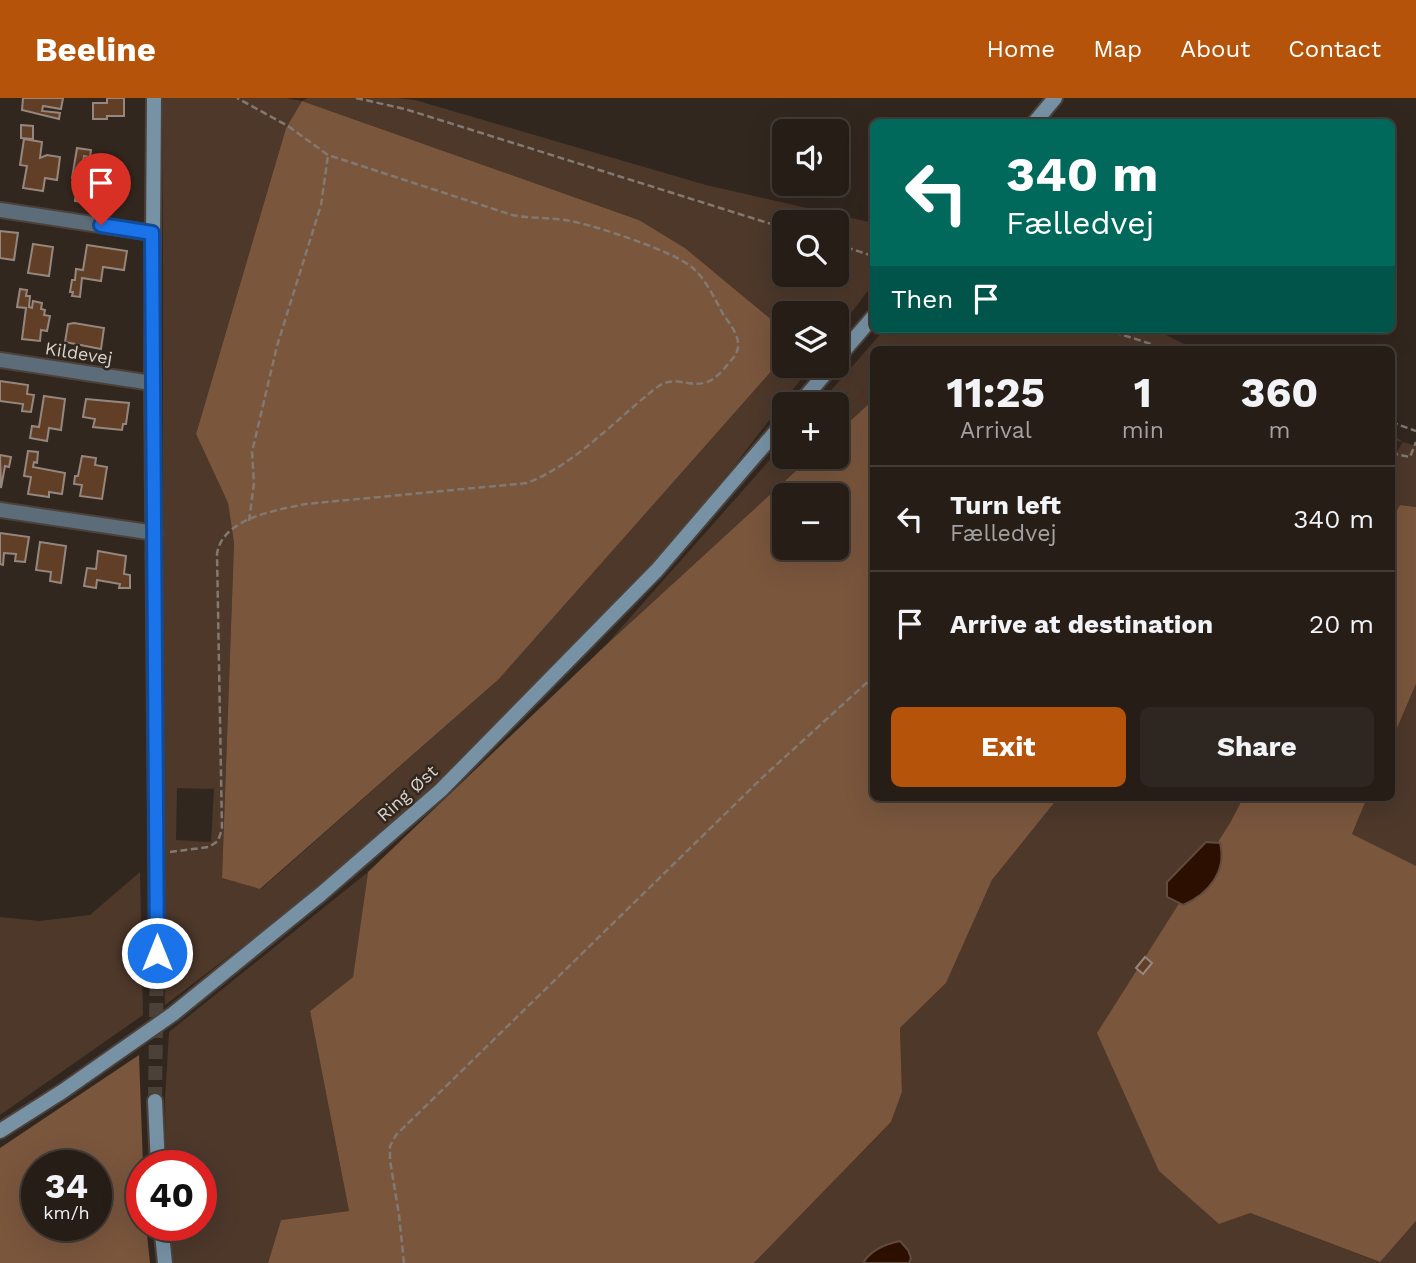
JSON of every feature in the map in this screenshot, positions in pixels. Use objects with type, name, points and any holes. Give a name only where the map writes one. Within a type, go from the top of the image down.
[{"type":"main road","points":[[154,98],[152,383],[157,953]]},
{"type":"main road","points":[[1038,119],[1055,98]]},
{"type":"main road","points":[[849,345],[870,320]]},
{"type":"main road","points":[[809,392],[822,378]]},
{"type":"main road","name":"Ring Øst","points":[[0,1131],[63,1091],[173,1014],[321,894],[441,790],[657,570],[772,436]]},
{"type":"main road","points":[[155,1101],[157,1150]]},
{"type":"main road","points":[[162,1241],[164,1263]]},
{"type":"street","points":[[0,210],[152,233]]},
{"type":"street","name":"Kildevej","points":[[0,360],[152,383]]},
{"type":"street","points":[[0,510],[155,533]]},
{"type":"path","points":[[156,854],[209,846],[218,841],[222,829],[217,554],[219,543],[232,527],[277,510],[306,505],[527,483],[544,477],[659,385],[680,380],[696,384],[708,382],[736,354],[738,346],[736,333],[696,270],[685,261],[611,232],[570,220],[512,215],[328,155],[288,126],[237,98]]},
{"type":"path","points":[[356,98],[405,110],[772,224]]},
{"type":"path","points":[[248,521],[254,483],[252,452],[278,346],[321,205],[328,155]]},
{"type":"path","points":[[849,248],[870,255]]},
{"type":"path","points":[[1117,333],[1157,346]]},
{"type":"path","points":[[1395,423],[1416,430]]},
{"type":"path","points":[[1395,454],[1409,457],[1416,442]]},
{"type":"path","points":[[404,1263],[390,1160],[390,1146],[396,1135],[764,776],[870,680]]},
{"type":"shaded area","points":[[163,98],[286,98],[302,101],[286,128],[196,434],[228,503],[234,543],[222,878],[261,889],[499,679],[772,371],[772,378],[802,378],[791,392],[772,392],[772,417],[651,566],[438,785],[278,919],[165,1005]],"holes":[[[177,788],[214,789],[211,842],[176,840]]]},
{"type":"shaded area","points":[[308,98],[415,100],[706,185],[816,210],[772,210],[772,287],[849,287],[849,218],[870,222],[870,288],[849,316],[849,301],[772,301],[772,320],[685,248],[639,220],[302,101]]},
{"type":"shaded area","points":[[302,101],[639,220],[685,248],[772,320],[772,371],[499,679],[260,889],[222,878],[234,543],[228,503],[196,434],[286,128]]},
{"type":"shaded area","points":[[881,333],[1162,333],[1188,346],[870,346]]},
{"type":"shaded area","points":[[870,346],[870,403],[849,422],[849,392],[830,392],[842,378],[849,378],[849,370]]},
{"type":"shaded area","points":[[870,403],[870,801],[1056,801],[992,880],[946,983],[900,1028],[902,1092],[891,1122],[754,1263],[268,1263],[281,1220],[349,1211],[310,1011],[353,977],[368,872],[605,646],[772,493],[772,560],[849,560],[849,483],[783,483],[798,469],[849,469],[849,422]]},
{"type":"shaded area","points":[[1403,442],[1416,446],[1416,507],[1400,505],[1395,513],[1395,455]]},
{"type":"shaded area","points":[[772,458],[772,469],[798,469],[783,483],[772,483],[772,493],[605,646]]},
{"type":"shaded area","points":[[1400,505],[1416,507],[1416,684],[1395,733],[1395,513]]},
{"type":"shaded area","points":[[1416,684],[1416,867],[1352,834],[1366,801],[1395,801],[1395,733]]},
{"type":"shaded area","points":[[1056,801],[1241,801],[1230,823],[1250,1213],[1379,1262],[1416,1221],[1416,1263],[754,1263],[891,1122],[902,1092],[900,1028],[946,983],[992,880]]},
{"type":"shaded area","points":[[1241,801],[1366,801],[1352,834],[1416,866],[1416,1221],[1380,1262],[1250,1213],[1219,1224],[1159,1171],[1097,1033]]},
{"type":"shaded area","points":[[1206,842],[1220,843],[1221,863],[1214,881],[1200,895],[1183,905],[1167,897],[1167,882]]},
{"type":"shaded area","points":[[140,872],[143,1015],[0,1115],[0,917],[39,921],[90,915]]},
{"type":"shaded area","points":[[368,872],[353,977],[310,1011],[349,1211],[281,1220],[268,1263],[172,1263],[170,1241],[217,1241],[217,1150],[166,1150],[165,1100],[169,1032]]},
{"type":"shaded area","points":[[139,1055],[142,1150],[126,1150],[126,1241],[148,1241],[150,1263],[0,1263],[0,1148]]},
{"type":"shaded area","points":[[900,1241],[908,1250],[911,1258],[909,1263],[863,1263],[879,1248]]},
{"type":"building","points":[[23,98],[63,98],[61,109],[43,106],[42,111],[60,113],[59,119],[22,110]]},
{"type":"building","points":[[107,98],[124,98],[124,116],[93,119],[93,103],[107,103]]},
{"type":"building","points":[[21,125],[33,126],[33,139],[21,138]]},
{"type":"building","points":[[24,139],[42,142],[40,158],[47,155],[60,157],[57,180],[45,178],[43,191],[23,188],[27,166],[20,165]]},
{"type":"building","points":[[77,148],[91,150],[90,157],[84,156],[82,168],[99,170],[94,204],[75,201],[78,179],[72,178]]},
{"type":"building","points":[[0,231],[18,233],[14,260],[0,258]]},
{"type":"building","points":[[33,244],[53,247],[49,276],[28,273]]},
{"type":"building","points":[[87,245],[127,251],[124,270],[103,267],[101,281],[82,278],[80,297],[72,296],[72,280],[75,280],[76,269],[83,270]]},
{"type":"building","points":[[20,289],[27,290],[26,296],[30,296],[29,307],[32,308],[33,301],[42,303],[44,315],[50,316],[47,331],[41,330],[40,341],[22,339],[26,308],[17,307]]},
{"type":"building","points":[[68,324],[104,328],[101,349],[65,342]]},
{"type":"building","points":[[0,381],[28,385],[27,394],[34,395],[31,412],[22,411],[23,404],[0,401]]},
{"type":"building","points":[[44,396],[65,399],[61,430],[49,428],[47,441],[30,438],[32,426],[39,427]]},
{"type":"building","points":[[86,399],[129,403],[126,424],[123,424],[122,430],[93,427],[95,419],[83,417]]},
{"type":"building","points":[[28,451],[38,452],[37,463],[34,462],[33,467],[65,473],[62,494],[49,492],[49,497],[28,494],[31,477],[24,476]]},
{"type":"building","points":[[0,455],[11,457],[9,467],[5,466],[1,488]]},
{"type":"building","points":[[82,456],[96,458],[95,465],[107,467],[102,499],[80,496],[82,485],[74,484]]},
{"type":"building","points":[[0,533],[29,537],[25,562],[15,561],[16,554],[4,553],[3,565],[0,564]]},
{"type":"building","points":[[40,542],[66,546],[61,583],[50,581],[51,572],[36,570]]},
{"type":"building","points":[[98,551],[126,556],[124,574],[130,575],[130,588],[119,588],[120,584],[97,580],[96,588],[84,586],[87,568],[96,569]]},
{"type":"building","points":[[1145,957],[1152,963],[1143,974],[1136,968]]},
{"type":"tunnel","points":[[155,1101],[157,953]]},
{"type":"route","points":[[101,225],[152,233],[157,953]]}]
